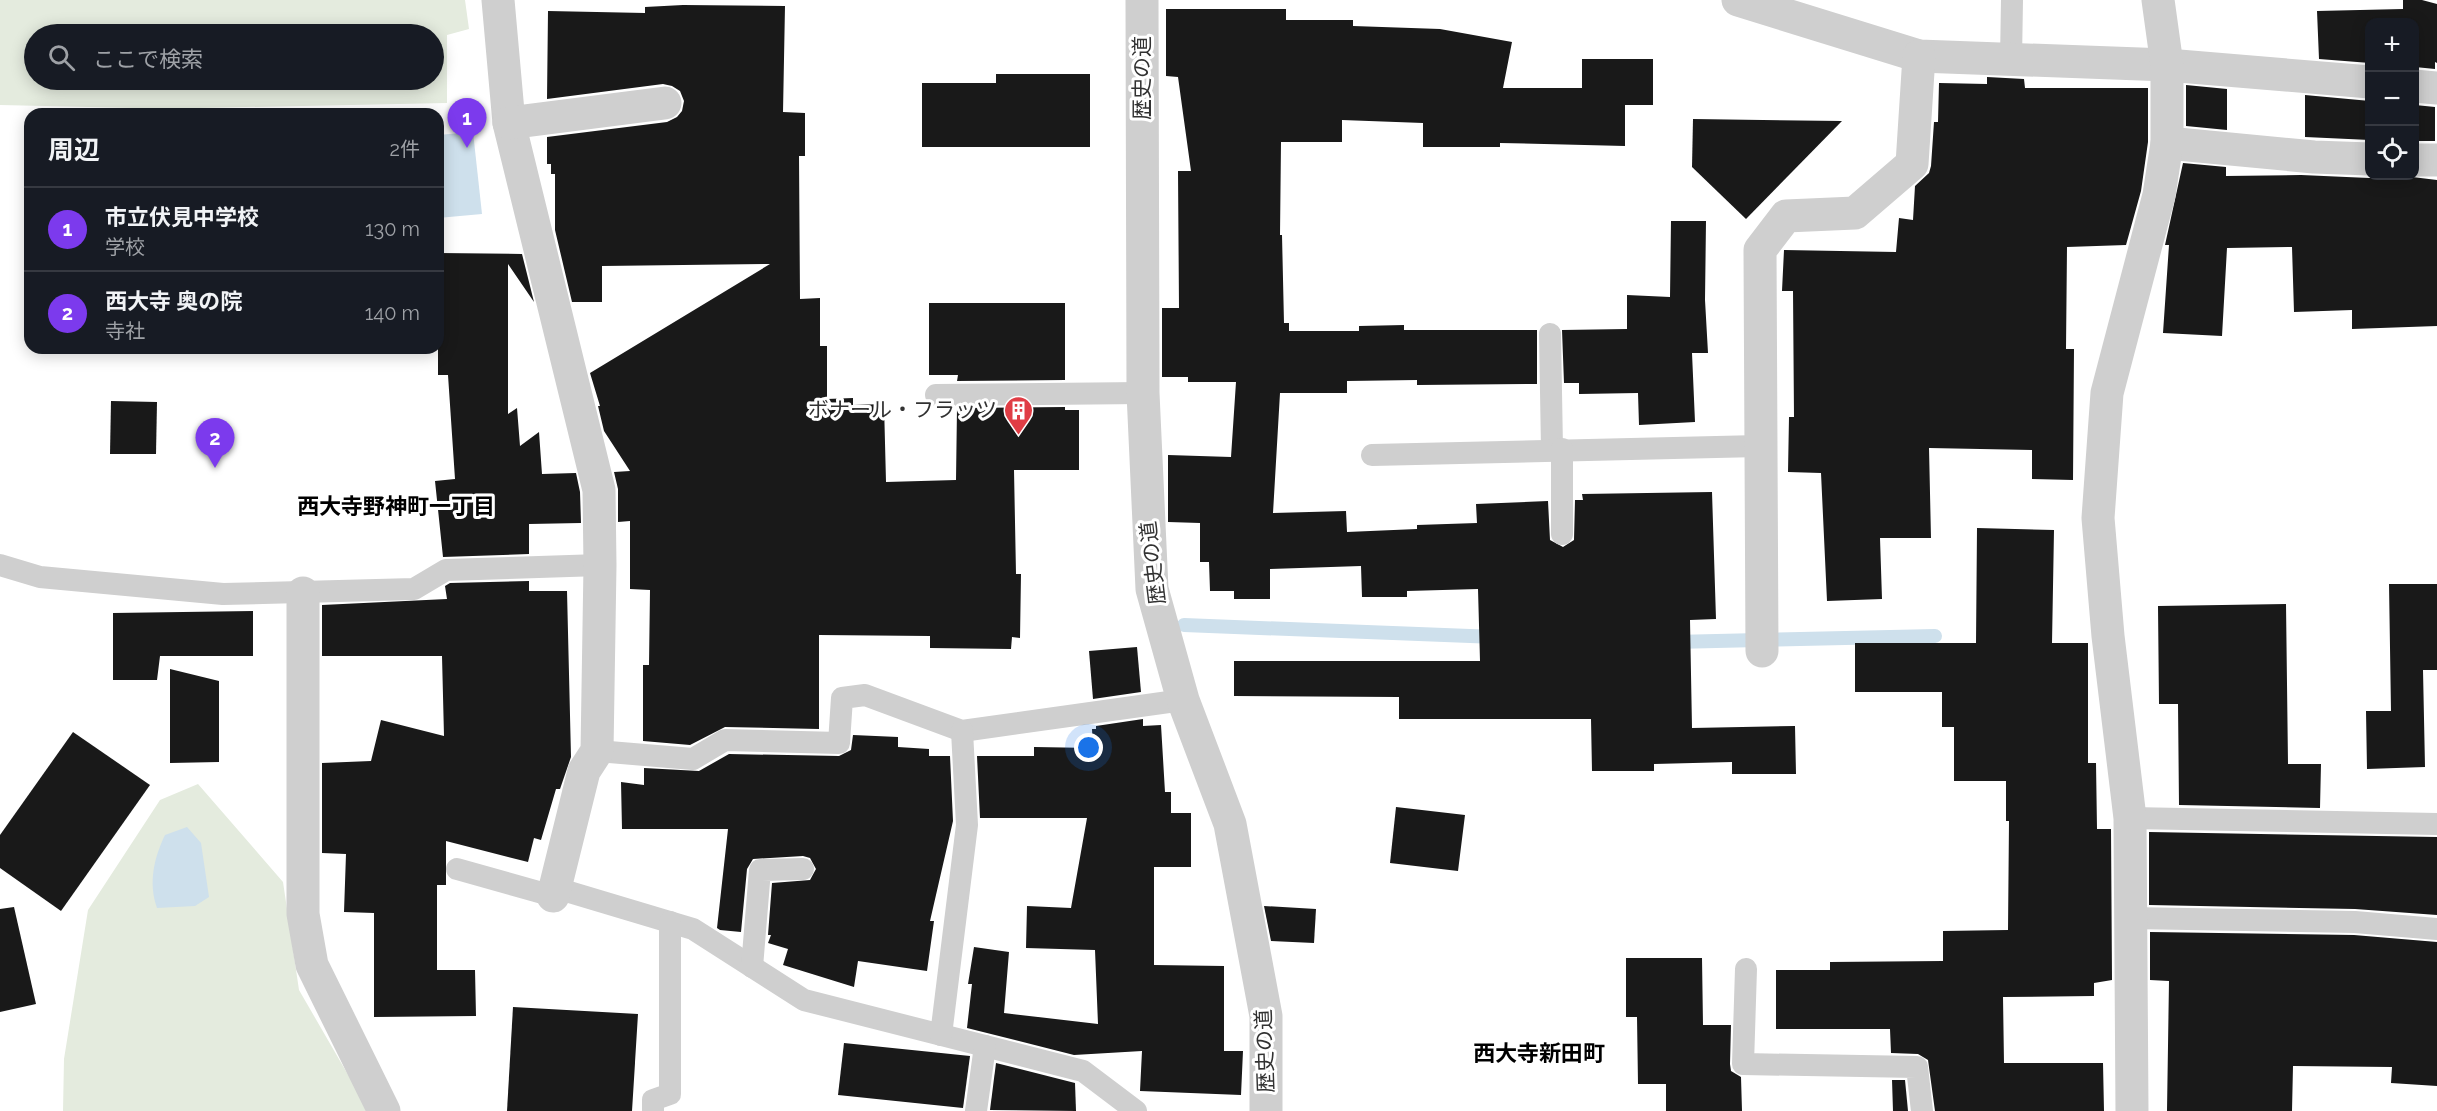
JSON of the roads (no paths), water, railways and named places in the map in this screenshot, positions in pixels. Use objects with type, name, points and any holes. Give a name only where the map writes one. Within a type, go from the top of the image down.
[{"type":"street","points":[[498,0],[509,123],[598,490],[600,565],[597,751],[584,771],[553,896]]},
{"type":"street","name":"歴史の道","points":[[1142,0],[1143,393],[1152,590],[1183,700],[1230,824],[1266,1016],[1266,1111]]},
{"type":"street","points":[[1738,0],[1752,7],[1919,56],[2167,65],[2365,82]]},
{"type":"street","points":[[2132,1111],[2130,818],[2108,636],[2098,518],[2107,393],[2159,195],[2168,143],[2167,65],[2158,0]]},
{"type":"street","points":[[1762,636],[1759,446],[1760,250],[1786,216],[1855,213],[1912,164],[1919,56]]},
{"type":"street","points":[[2419,86],[2437,88]]},
{"type":"street","points":[[509,123],[665,103]]},
{"type":"street","points":[[2168,143],[2314,157],[2365,159]]},
{"type":"street","points":[[2419,160],[2437,160]]},
{"type":"street","points":[[303,593],[303,914],[312,965],[384,1111]]},
{"type":"lane","points":[[2011,60],[2012,0]]},
{"type":"lane","points":[[1550,334],[1562,534]]},
{"type":"lane","points":[[936,395],[1143,393]]},
{"type":"lane","points":[[1372,455],[1759,446]]},
{"type":"lane","points":[[0,565],[40,577],[224,594],[414,589],[446,570],[600,565]]},
{"type":"lane","points":[[597,751],[693,759],[725,740],[839,743],[842,698],[865,695],[962,731],[1183,700]]},
{"type":"lane","points":[[941,1035],[967,825],[962,731]]},
{"type":"lane","points":[[2130,818],[2437,824]]},
{"type":"lane","points":[[457,869],[553,896],[566,891],[693,929],[804,1000],[1083,1071],[1136,1111]]},
{"type":"lane","points":[[752,967],[760,870],[803,869]]},
{"type":"lane","points":[[2130,918],[2355,922],[2437,929]]},
{"type":"lane","points":[[653,1111],[652,1100],[670,1094],[670,922]]},
{"type":"lane","points":[[1746,969],[1743,1064],[1917,1067],[1922,1111]]},
{"type":"lane","points":[[976,1111],[985,1046]]},
{"type":"water","points":[[473,132],[482,214],[444,217],[444,134]]},
{"type":"water","points":[[187,827],[201,843],[209,897],[195,906],[157,908],[153,880],[155,862],[161,844],[165,835]]},
{"type":"waterway","points":[[1184,625],[1496,637]]},
{"type":"waterway","points":[[1674,642],[1935,636]]},
{"type":"place","name":"市立伏見中学校","points":[[467,148]]},
{"type":"place","name":"ボナール・フラッツ","points":[[1018,436]]},
{"type":"place","name":"西大寺 奥の院","points":[[215,468]]},
{"type":"district","name":"西大寺野神町一丁目","points":[[396,506]]},
{"type":"district","name":"西大寺新田町","points":[[1539,1053]]}]
